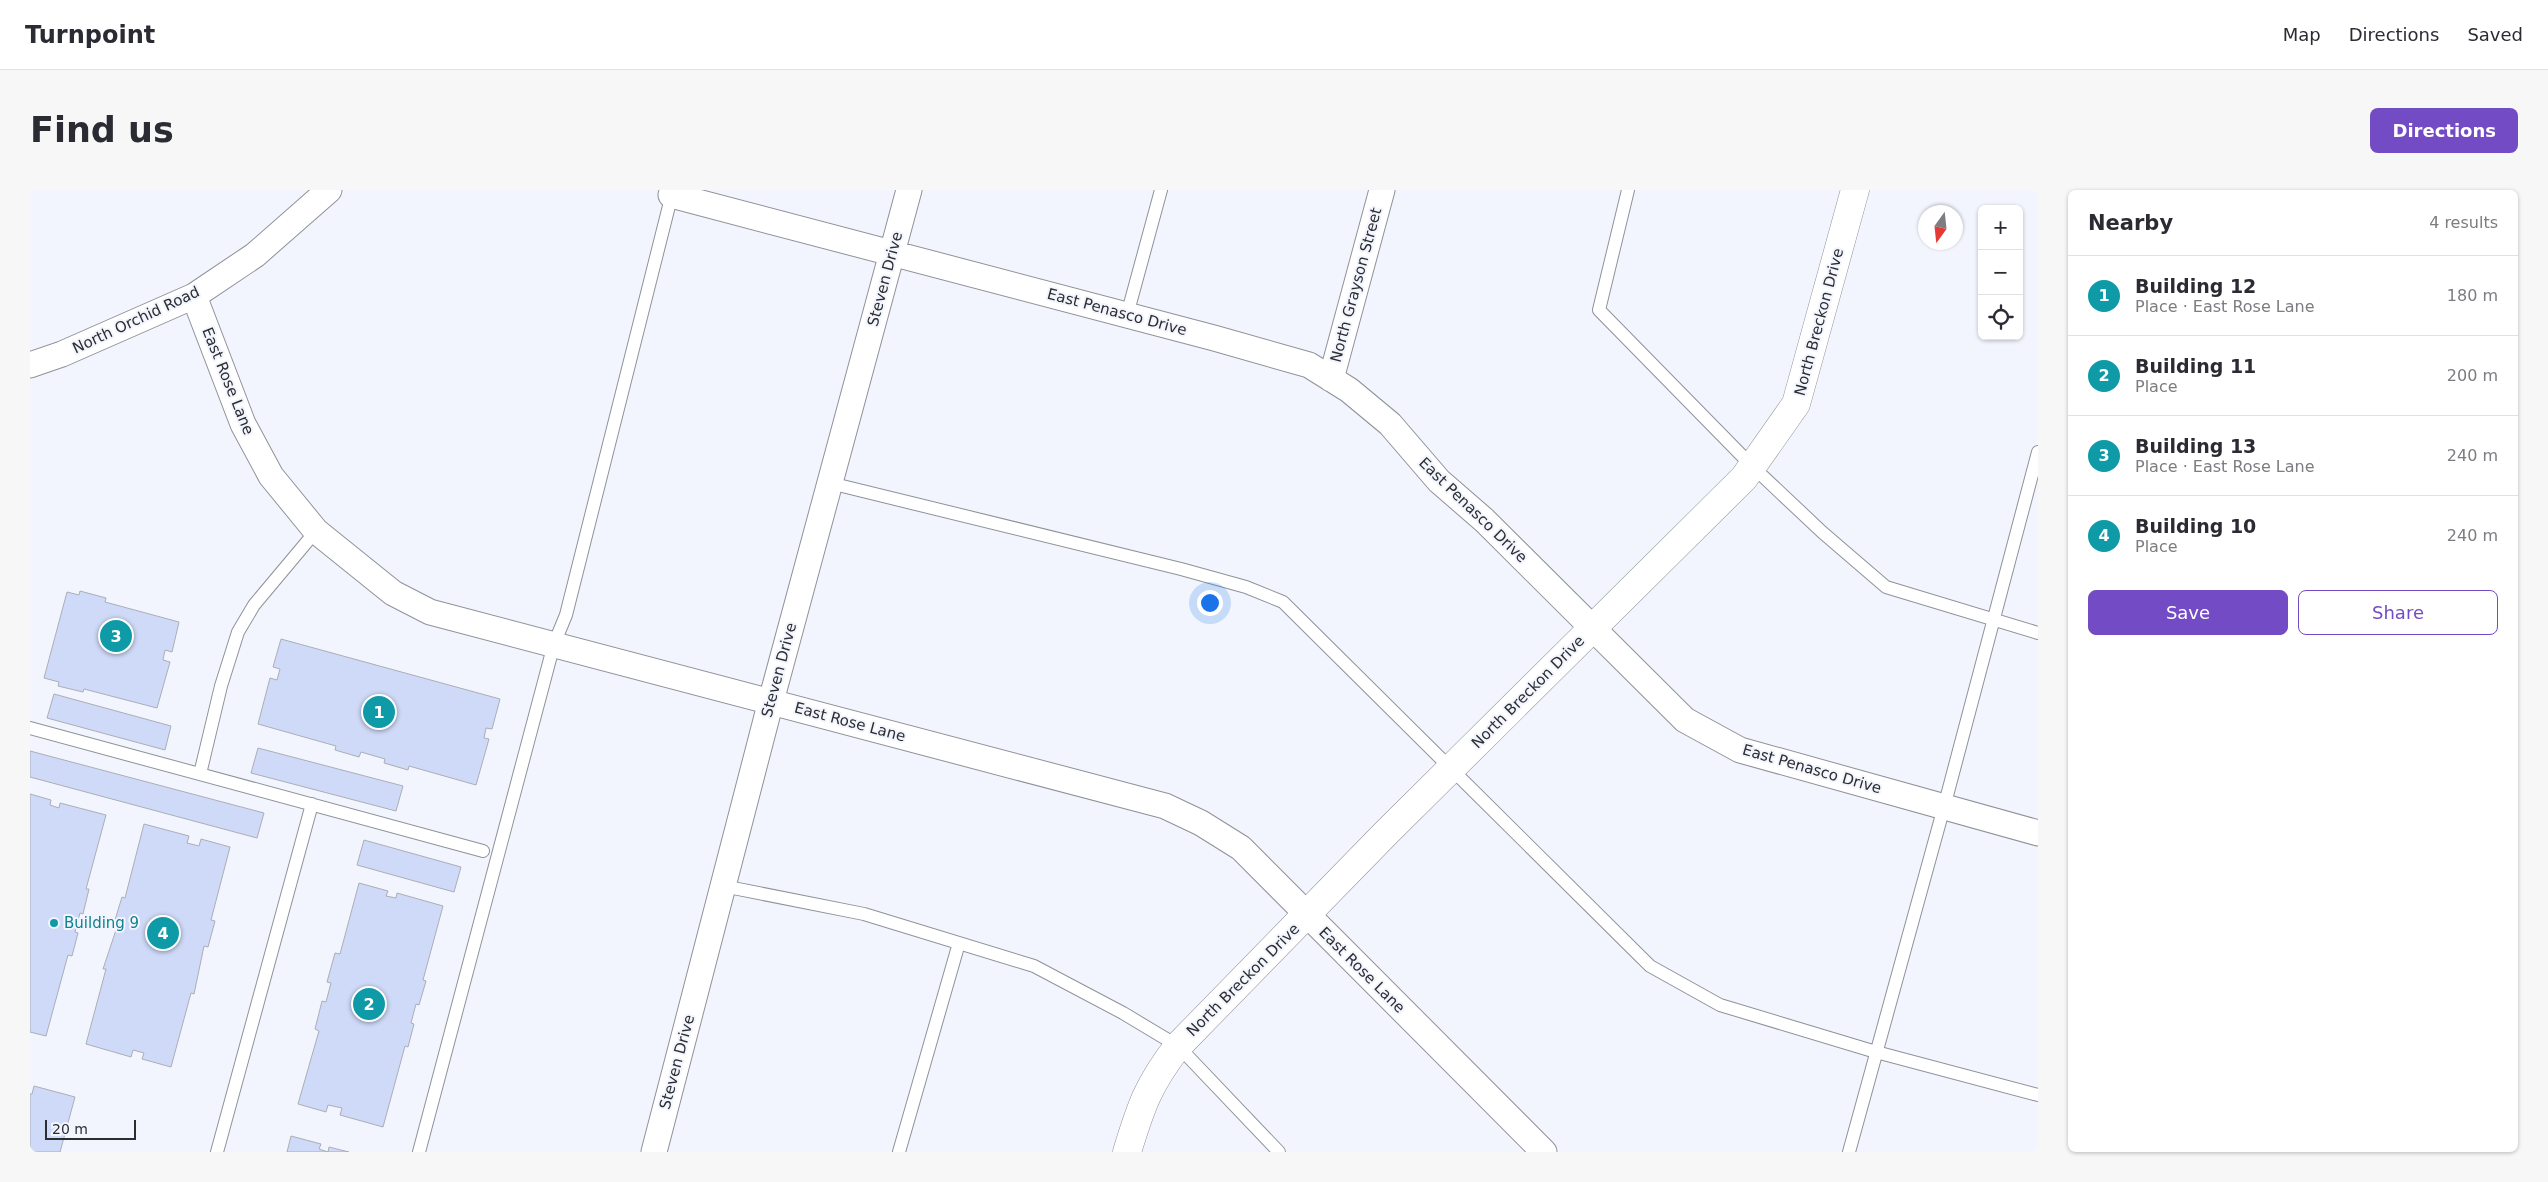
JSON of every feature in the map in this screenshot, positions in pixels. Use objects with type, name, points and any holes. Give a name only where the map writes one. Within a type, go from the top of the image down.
[{"type":"street","name":"North Orchid Road","points":[[30,365],[62,354],[194,296],[255,255],[329,190]]},
{"type":"street","name":"Steven Drive","points":[[654,1152],[771,700],[909,190]]},
{"type":"street","name":"North Grayson Street","points":[[1331,380],[1382,190]]},
{"type":"street","name":"North Breckon Drive","points":[[1127,1152],[1141,1104],[1155,1076],[1178,1046],[1452,768],[1744,478],[1796,404],[1855,190]]},
{"type":"street","name":"East Penasco Drive","points":[[672,193],[892,254],[1127,315],[1309,365],[1349,390],[1390,424],[1439,481],[1484,520],[1685,720],[1740,750],[2038,833]]},
{"type":"street","name":"East Rose Lane","points":[[194,296],[243,424],[271,476],[316,531],[393,593],[430,612],[771,700],[1165,806],[1201,823],[1241,848],[1544,1152]]},
{"type":"lane","points":[[1127,315],[1160,190]]},
{"type":"lane","points":[[1628,190],[1599,310],[1752,466],[1822,532],[1886,587],[2038,634]]},
{"type":"lane","points":[[419,1152],[554,644],[569,605],[672,193]]},
{"type":"lane","points":[[1849,1152],[1944,807],[2038,452]]},
{"type":"lane","points":[[830,482],[1181,569],[1246,587],[1283,602],[1650,966],[1720,1005],[1876,1052],[2038,1095]]},
{"type":"lane","points":[[200,774],[221,686],[238,632],[260,597],[316,531]]},
{"type":"lane","points":[[30,728],[483,851]]},
{"type":"lane","points":[[217,1152],[312,804]]},
{"type":"lane","points":[[723,886],[864,914],[1034,966],[1124,1012],[1178,1046],[1279,1152]]},
{"type":"lane","points":[[900,1152],[959,943]]},
{"type":"building","points":[[80,591],[106,598],[105,602],[179,622],[172,652],[165,650],[163,660],[170,662],[157,708],[84,689],[83,692],[58,686],[59,682],[44,678],[67,592],[79,595]]},
{"type":"building","points":[[281,639],[500,699],[492,729],[486,728],[484,738],[489,739],[476,785],[409,766],[408,770],[384,763],[385,759],[361,752],[359,757],[335,750],[336,746],[258,724],[270,678],[277,680],[280,669],[273,667]]},
{"type":"building","points":[[54,694],[171,726],[165,750],[47,718]]},
{"type":"building","points":[[258,748],[403,786],[396,811],[251,773]]},
{"type":"building","points":[[30,751],[264,813],[257,838],[30,777]]},
{"type":"building","name":"Building 9","points":[[30,794],[51,800],[50,805],[59,808],[60,803],[106,815],[86,889],[89,889],[83,914],[80,913],[75,932],[78,933],[72,956],[68,955],[46,1036],[30,1032]]},
{"type":"building","points":[[144,824],[189,836],[187,843],[199,846],[201,839],[230,847],[211,920],[215,921],[208,947],[204,946],[194,994],[191,993],[171,1067],[142,1059],[144,1053],[133,1050],[131,1057],[86,1044],[106,969],[103,969],[119,921],[115,920],[122,897],[125,898]]},
{"type":"building","points":[[364,840],[461,867],[454,892],[357,865]]},
{"type":"building","points":[[359,883],[388,891],[386,896],[396,898],[397,893],[443,906],[423,980],[426,981],[419,1005],[416,1004],[411,1023],[414,1024],[408,1047],[405,1046],[383,1127],[340,1115],[342,1108],[328,1105],[326,1112],[298,1104],[319,1031],[315,1029],[322,1001],[326,1002],[331,983],[327,982],[335,953],[340,954]]},
{"type":"building","points":[[34,1086],[75,1097],[60,1152],[30,1152],[30,1094],[32,1094]]},
{"type":"building","points":[[291,1136],[321,1144],[319,1149],[328,1152],[287,1152]]},
{"type":"building","points":[[329,1147],[349,1152],[328,1152]]},
{"type":"place","name":"Building 13","points":[[116,636]]},
{"type":"place","name":"Building 12","points":[[379,712]]},
{"type":"place","name":"Building 9","points":[[54,923]]},
{"type":"place","name":"Building 10","points":[[163,933]]},
{"type":"place","name":"Building 11","points":[[369,1004]]}]
